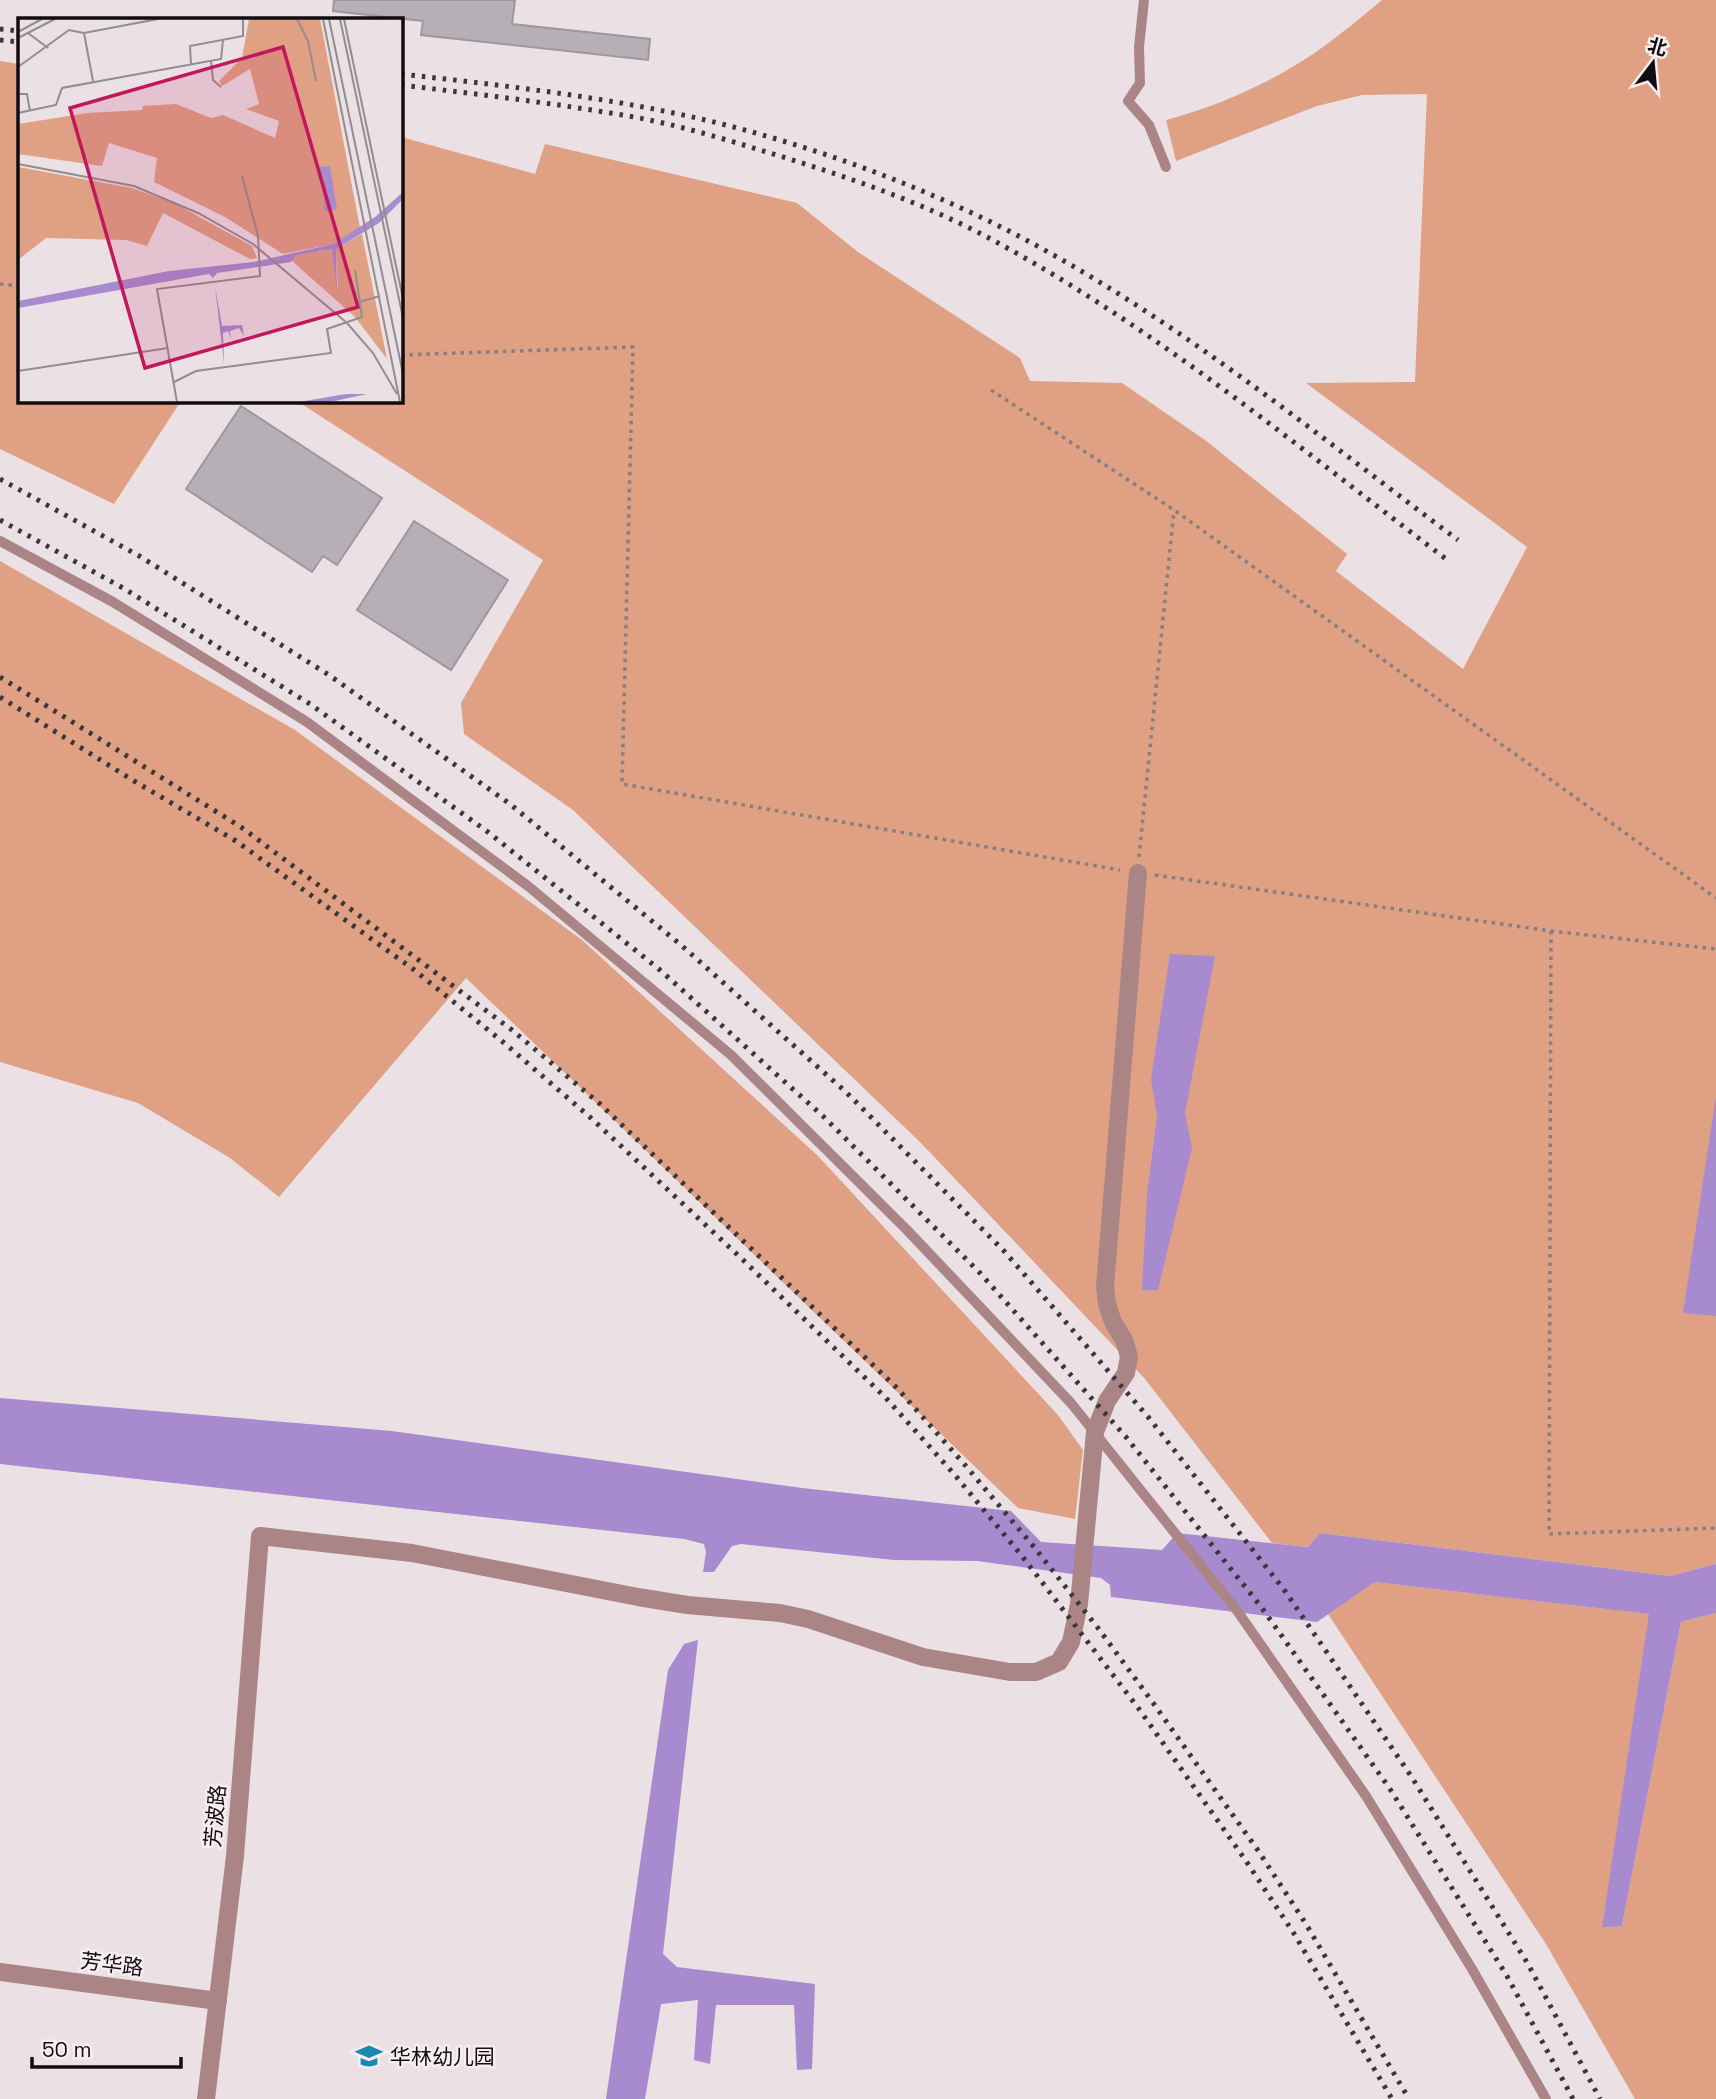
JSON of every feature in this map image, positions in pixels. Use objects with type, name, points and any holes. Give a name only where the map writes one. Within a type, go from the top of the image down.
[{"type":"street","points":[[1095,1432],[1107,1401],[1126,1373],[1129,1357],[1125,1342],[1113,1322],[1105,1287],[1138,873]]},
{"type":"street","name":"芳波路","points":[[206,2099],[234,1856],[260,1536],[412,1553],[687,1605],[780,1613],[808,1619],[923,1657],[1022,1673],[1048,1669],[1059,1662],[1066,1653],[1077,1619],[1095,1432]]},
{"type":"street","name":"芳华路","points":[[0,1972],[218,2001]]},
{"type":"lane","points":[[1144,0],[1139,47],[1140,83],[1128,101],[1149,125],[1166,167]]},
{"type":"lane","points":[[0,541],[113,602],[307,722],[528,886],[731,1055],[907,1230],[1071,1403],[1238,1612],[1366,1796],[1472,1969],[1546,2099]]},
{"type":"path","points":[[0,285],[18,286]]},
{"type":"path","points":[[402,355],[633,348],[622,784],[1138,873],[1551,931],[1716,949]]},
{"type":"path","points":[[991,390],[1174,510],[1716,898]]},
{"type":"path","points":[[1138,873],[1174,510]]},
{"type":"path","points":[[1551,931],[1549,1534],[1716,1528]]},
{"type":"shaded area","points":[[1382,0],[1716,0],[1716,1564],[1670,1576],[1320,1533],[1308,1547],[1272,1543],[1145,1379],[920,1142],[573,810],[464,734],[461,703],[543,560],[299,402],[402,402],[402,137],[535,174],[545,144],[797,203],[858,252],[1020,358],[1030,381],[1122,383],[1205,440],[1347,554],[1336,571],[1463,669],[1527,547],[1306,383],[1415,382],[1427,94],[1362,95],[1317,106],[1176,161],[1166,120],[1229,99],[1290,69]]},
{"type":"shaded area","points":[[0,61],[18,64],[18,402],[180,402],[114,504],[0,449]]},
{"type":"shaded area","points":[[0,561],[295,730],[582,940],[818,1156],[1058,1415],[1083,1450],[1075,1519],[1018,1508],[466,978],[279,1197],[230,1158],[138,1103],[0,1062]]},
{"type":"shaded area","points":[[1170,954],[1215,956],[1185,1113],[1192,1148],[1158,1290],[1142,1290],[1147,1194],[1157,1116],[1151,1079]]},
{"type":"shaded area","points":[[1716,1096],[1716,1316],[1683,1313]]},
{"type":"shaded area","points":[[0,1398],[392,1431],[802,1488],[1011,1511],[1041,1542],[1162,1550],[1177,1533],[1308,1547],[1320,1533],[1670,1576],[1716,1564],[1716,1613],[1681,1622],[1622,1926],[1602,1928],[1649,1614],[1375,1582],[1317,1622],[1111,1597],[1110,1585],[1101,1578],[977,1561],[894,1560],[741,1544],[732,1546],[714,1572],[703,1572],[706,1552],[704,1544],[684,1539],[0,1464]]},
{"type":"shaded area","points":[[1375,1582],[1650,1614],[1603,1928],[1622,1926],[1681,1622],[1716,1613],[1716,2099],[1635,2099],[1546,1944],[1328,1614]]},
{"type":"shaded area","points":[[698,1640],[663,1954],[677,1967],[815,1984],[812,2069],[797,2070],[794,2005],[716,2005],[710,2064],[694,2060],[698,2000],[661,2004],[645,2099],[606,2099],[668,1670],[684,1644]]},
{"type":"building","points":[[334,0],[515,0],[512,24],[650,39],[648,60],[421,35],[423,21],[333,11]]},
{"type":"building","points":[[241,406],[382,498],[337,565],[323,556],[312,572],[186,489]]},
{"type":"building","points":[[414,521],[508,580],[451,670],[357,610]]},
{"type":"railway","points":[[0,29],[18,31]]},
{"type":"railway","points":[[0,40],[18,42]]},
{"type":"railway","points":[[402,74],[562,94],[643,107],[722,124],[866,169],[937,197],[1005,229],[1124,297],[1238,375],[1458,540]]},
{"type":"railway","points":[[402,85],[572,107],[664,123],[829,172],[945,216],[1059,278],[1173,353],[1446,559]]},
{"type":"railway","points":[[0,479],[141,557],[329,675],[510,804],[681,945],[847,1093],[1004,1251],[1149,1418],[1285,1591],[1411,1776],[1528,1964],[1600,2099]]},
{"type":"railway","points":[[0,520],[123,588],[310,704],[488,832],[660,970],[824,1117],[980,1273],[1126,1437],[1262,1608],[1390,1789],[1507,1976],[1573,2099]]},
{"type":"railway","points":[[0,677],[241,827],[512,1030],[600,1104],[897,1388],[1034,1547],[1151,1700],[1257,1849],[1306,1924],[1409,2099]]},
{"type":"railway","points":[[0,697],[236,841],[413,969],[591,1118],[886,1398],[1022,1556],[1139,1709],[1293,1932],[1392,2099]]},
{"type":"place","name":"华林幼儿园","points":[[369,2056]]}]
